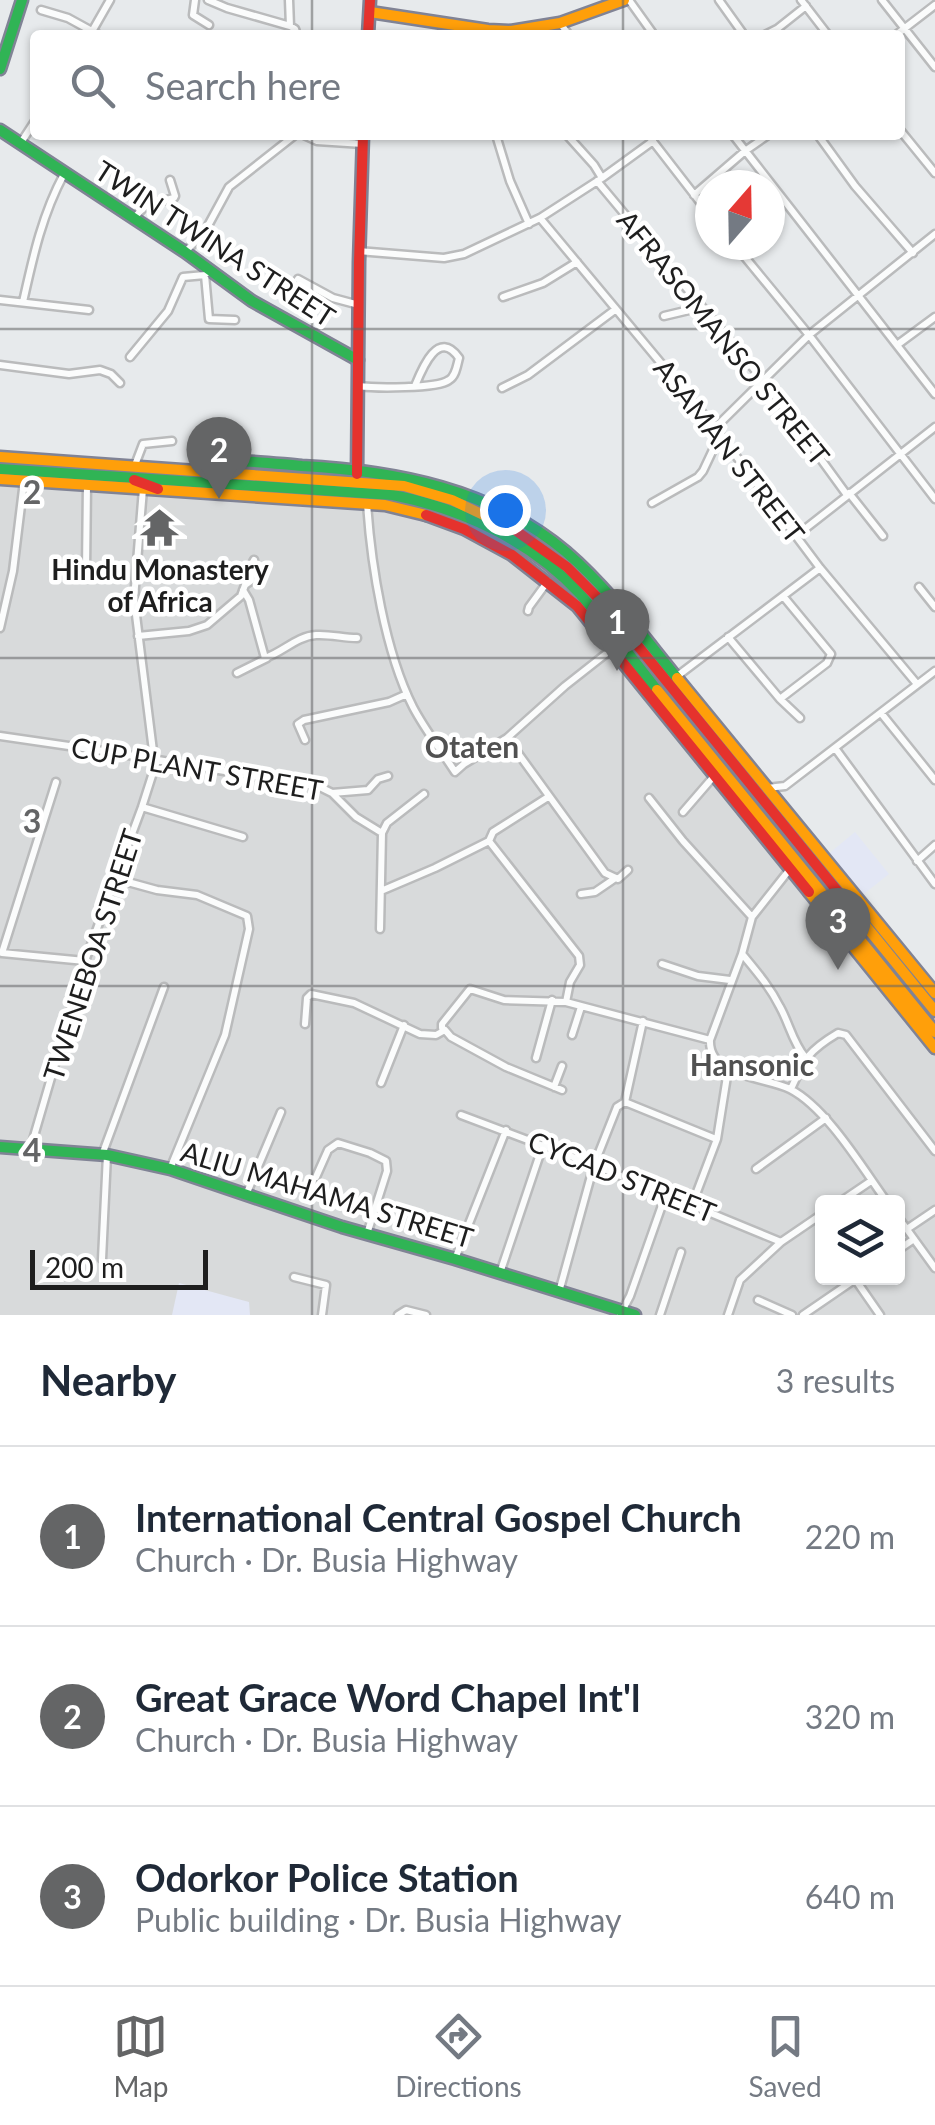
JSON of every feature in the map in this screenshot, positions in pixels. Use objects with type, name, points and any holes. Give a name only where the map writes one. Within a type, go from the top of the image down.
[{"type":"main road","points":[[0,69],[4,36],[22,0]]},
{"type":"main road","points":[[522,30],[560,23],[601,4],[626,0]]},
{"type":"main road","points":[[370,6],[494,30]]},
{"type":"main road","name":"TWIN TWINA STREET","points":[[0,130],[185,252],[207,273],[358,360]]},
{"type":"main road","points":[[358,493],[358,251],[363,140]]},
{"type":"main road","points":[[358,454],[374,472]]},
{"type":"main road","points":[[0,456],[197,470],[357,475],[374,472],[437,484],[510,513],[599,584],[934,990]]},
{"type":"main road","points":[[0,470],[393,496],[461,513],[507,536],[539,557],[578,592],[634,660],[790,869],[935,1048]]},
{"type":"main road","points":[[244,486],[266,479],[341,484],[357,475],[452,500],[560,554],[935,1011]]},
{"type":"main road","points":[[0,479],[87,484],[137,482],[158,489],[411,509],[450,521],[503,548],[577,606],[632,675],[770,828],[933,1028]]},
{"type":"main road","points":[[358,493],[368,486],[420,490]]},
{"type":"main road","points":[[632,675],[634,660]]},
{"type":"main road","points":[[770,828],[778,827],[780,819]]},
{"type":"main road","points":[[854,932],[858,924],[865,924]]},
{"type":"main road","name":"ALIU MAHAMA STREET","points":[[0,1148],[104,1155],[170,1169],[367,1234],[635,1315]]},
{"type":"street","points":[[95,30],[110,0]]},
{"type":"street","points":[[196,0],[193,15],[209,25]]},
{"type":"street","points":[[208,0],[296,30]]},
{"type":"street","points":[[289,0],[290,26]]},
{"type":"street","points":[[626,0],[650,30]]},
{"type":"street","points":[[720,0],[741,30]]},
{"type":"street","points":[[882,0],[904,29],[935,5]]},
{"type":"street","points":[[774,30],[804,3],[824,30]]},
{"type":"street","points":[[42,10],[68,18],[87,30]]},
{"type":"street","points":[[560,23],[565,30]]},
{"type":"street","points":[[905,30],[935,68]]},
{"type":"street","points":[[20,144],[30,128]]},
{"type":"street","points":[[905,136],[935,174]]},
{"type":"street","points":[[185,252],[204,234],[229,187],[289,140]]},
{"type":"street","points":[[315,140],[363,140]]},
{"type":"street","points":[[498,140],[529,224]]},
{"type":"street","name":"AFRASOMANSO STREET","points":[[571,140],[883,536]]},
{"type":"street","points":[[358,251],[455,257],[540,218],[600,180],[648,140]]},
{"type":"street","points":[[652,140],[694,195],[761,140]]},
{"type":"street","points":[[736,140],[935,394]]},
{"type":"street","points":[[822,140],[855,186],[913,252]]},
{"type":"street","points":[[23,302],[37,238],[64,174]]},
{"type":"street","points":[[133,218],[146,204],[174,198],[170,180]]},
{"type":"street","name":"ASAMAN STREET","points":[[540,218],[717,432],[820,568],[918,684]]},
{"type":"street","points":[[652,504],[698,477],[717,432],[809,335],[935,234]]},
{"type":"street","points":[[747,260],[935,500]]},
{"type":"street","points":[[503,297],[543,283],[577,262]]},
{"type":"street","points":[[130,358],[168,312],[183,277],[207,273],[208,319],[235,320]]},
{"type":"street","points":[[298,280],[333,298],[360,305]]},
{"type":"street","points":[[0,300],[89,310]]},
{"type":"street","points":[[664,316],[702,307]]},
{"type":"street","points":[[502,388],[528,375],[616,309]]},
{"type":"street","points":[[897,345],[935,317]]},
{"type":"street","points":[[358,386],[415,386],[437,385],[454,374],[460,358],[456,352],[442,349],[430,355],[415,386]]},
{"type":"street","points":[[0,364],[69,374],[100,370],[120,383]]},
{"type":"street","points":[[796,536],[935,427]]},
{"type":"street","points":[[135,466],[143,444],[172,441]]},
{"type":"street","points":[[0,628],[13,570],[24,481]]},
{"type":"street","points":[[137,482],[134,600],[155,759]]},
{"type":"street","points":[[86,570],[87,484]]},
{"type":"street","points":[[367,503],[368,532],[384,622],[407,694],[455,772],[507,738],[612,649]]},
{"type":"street","points":[[138,636],[188,631],[207,624],[241,596],[245,584],[252,580],[254,560]]},
{"type":"street","points":[[676,677],[820,568]]},
{"type":"street","points":[[528,611],[548,580]]},
{"type":"street","points":[[919,588],[935,607]]},
{"type":"street","points":[[243,590],[264,656],[268,658]]},
{"type":"street","points":[[780,699],[827,663],[831,654],[784,596]]},
{"type":"street","points":[[236,674],[314,635],[356,638]]},
{"type":"street","points":[[728,637],[800,718]]},
{"type":"street","points":[[767,788],[785,786],[935,671]]},
{"type":"street","points":[[304,740],[298,725],[304,720],[389,702],[407,694]]},
{"type":"street","points":[[881,713],[935,780]]},
{"type":"street","name":"CUP PLANT STREET","points":[[0,736],[155,759],[332,793],[368,790],[388,776]]},
{"type":"street","points":[[507,738],[602,870],[614,879]]},
{"type":"street","points":[[835,748],[935,884]]},
{"type":"street","name":"TWENEBOA STREET","points":[[30,1150],[86,962],[142,807],[155,759]]},
{"type":"street","points":[[924,768],[935,759]]},
{"type":"street","points":[[683,812],[718,773]]},
{"type":"street","points":[[56,782],[1,953],[86,962]]},
{"type":"street","points":[[779,803],[785,786]]},
{"type":"street","points":[[332,793],[352,814],[382,833]]},
{"type":"street","points":[[380,929],[382,833],[387,823],[424,794]]},
{"type":"street","points":[[381,891],[488,841],[493,832],[548,797]]},
{"type":"street","points":[[649,798],[682,841],[752,916]]},
{"type":"street","points":[[142,807],[242,838]]},
{"type":"street","points":[[488,841],[579,956],[580,965],[570,982],[566,1002]]},
{"type":"street","points":[[917,861],[935,845]]},
{"type":"street","points":[[790,869],[752,916],[709,1049],[728,1070],[791,1089],[826,1118],[882,1195]]},
{"type":"street","points":[[581,894],[595,892],[628,870]]},
{"type":"street","points":[[116,879],[197,895],[247,916],[250,929],[225,1035],[170,1169]]},
{"type":"street","points":[[742,954],[769,986],[806,1057]]},
{"type":"street","points":[[662,964],[698,976],[730,980]]},
{"type":"street","points":[[102,1259],[104,1155],[164,986]]},
{"type":"street","points":[[562,1066],[558,1088],[506,1067],[451,1036],[442,1028],[445,1019],[470,989],[504,1000],[566,1002],[710,1040]]},
{"type":"street","points":[[306,1024],[307,998],[311,994],[354,1003],[430,1036],[445,1030]]},
{"type":"street","points":[[536,1058],[552,1000]]},
{"type":"street","points":[[572,1035],[580,1007]]},
{"type":"street","points":[[560,1292],[594,1164],[617,1107],[624,1102],[643,1020]]},
{"type":"street","points":[[381,1083],[404,1026]]},
{"type":"street","points":[[791,1089],[806,1057],[838,1033],[846,1036],[935,1151]]},
{"type":"street","points":[[692,1205],[716,1139],[728,1070]]},
{"type":"street","points":[[624,1102],[716,1139]]},
{"type":"street","points":[[246,1194],[282,1112]]},
{"type":"street","name":"CYCAD STREET","points":[[461,1115],[594,1164],[780,1242]]},
{"type":"street","points":[[756,1169],[826,1118]]},
{"type":"street","points":[[455,1259],[506,1130]]},
{"type":"street","points":[[316,1176],[330,1146],[338,1143],[381,1158],[387,1167],[367,1234]]},
{"type":"street","points":[[500,1273],[543,1145]]},
{"type":"street","points":[[851,1195],[872,1181]]},
{"type":"street","points":[[621,1313],[666,1194]]},
{"type":"street","points":[[935,1210],[906,1230],[935,1268]]},
{"type":"street","points":[[728,1315],[740,1280],[780,1242],[815,1219]]},
{"type":"street","points":[[905,1245],[914,1239]]},
{"type":"street","points":[[660,1315],[682,1252]]},
{"type":"street","points":[[294,1276],[326,1284],[322,1315]]},
{"type":"street","points":[[803,1315],[846,1285]]},
{"type":"street","points":[[861,1285],[880,1315]]},
{"type":"street","points":[[758,1300],[792,1315]]},
{"type":"street","points":[[398,1315],[406,1310],[426,1315]]},
{"type":"shaded area","points":[[0,481],[405,511],[465,532],[536,575],[587,625],[935,1052],[935,1315],[0,1315]]},
{"type":"shaded area","points":[[148,505],[176,505],[177,551],[144,556]]},
{"type":"shaded area","points":[[855,832],[889,874],[860,897],[826,856]]},
{"type":"shaded area","points":[[179,1283],[249,1302],[250,1315],[172,1315]]},
{"type":"traffic: fast","points":[[0,69],[22,0]]},
{"type":"traffic: fast","points":[[0,130],[252,301],[358,360]]},
{"type":"traffic: fast","points":[[197,471],[227,461],[337,469],[407,479],[474,498],[537,530],[566,552],[610,596],[677,678]]},
{"type":"traffic: fast","points":[[0,469],[393,495],[445,509],[518,543],[561,575],[657,690]]},
{"type":"traffic: fast","points":[[0,1147],[107,1155],[170,1169],[342,1227],[635,1315]]},
{"type":"traffic: slow","points":[[517,30],[560,23],[624,0]]},
{"type":"traffic: slow","points":[[370,12],[488,30]]},
{"type":"traffic: slow","points":[[0,457],[404,486],[452,500],[515,530]]},
{"type":"traffic: slow","points":[[0,479],[385,505],[426,515]]},
{"type":"traffic: slow","points":[[677,678],[935,993]]},
{"type":"traffic: slow","points":[[657,690],[935,1032]]},
{"type":"traffic: slow","points":[[809,892],[935,1048]]},
{"type":"traffic: slow","points":[[839,893],[935,1011]]},
{"type":"traffic: jam","points":[[368,30],[370,0]]},
{"type":"traffic: jam","points":[[357,474],[363,140]]},
{"type":"traffic: jam","points":[[134,480],[158,489]]},
{"type":"traffic: jam","points":[[426,515],[464,529],[512,555],[577,606],[809,892]]},
{"type":"traffic: jam","points":[[515,530],[567,567],[603,603],[839,893]]},
{"type":"place","name":"Great Grace Word Chapel Int'l","points":[[219,499]]},
{"type":"place","name":"Hindu Monastery of Africa","points":[[160,528]]},
{"type":"place","name":"International Central Gospel Church","points":[[617,671]]},
{"type":"place","name":"Odorkor Police Station","points":[[838,970]]},
{"type":"district","name":"Otaten","points":[[472,748]]},
{"type":"district","name":"Hansonic","points":[[752,1066]]}]
